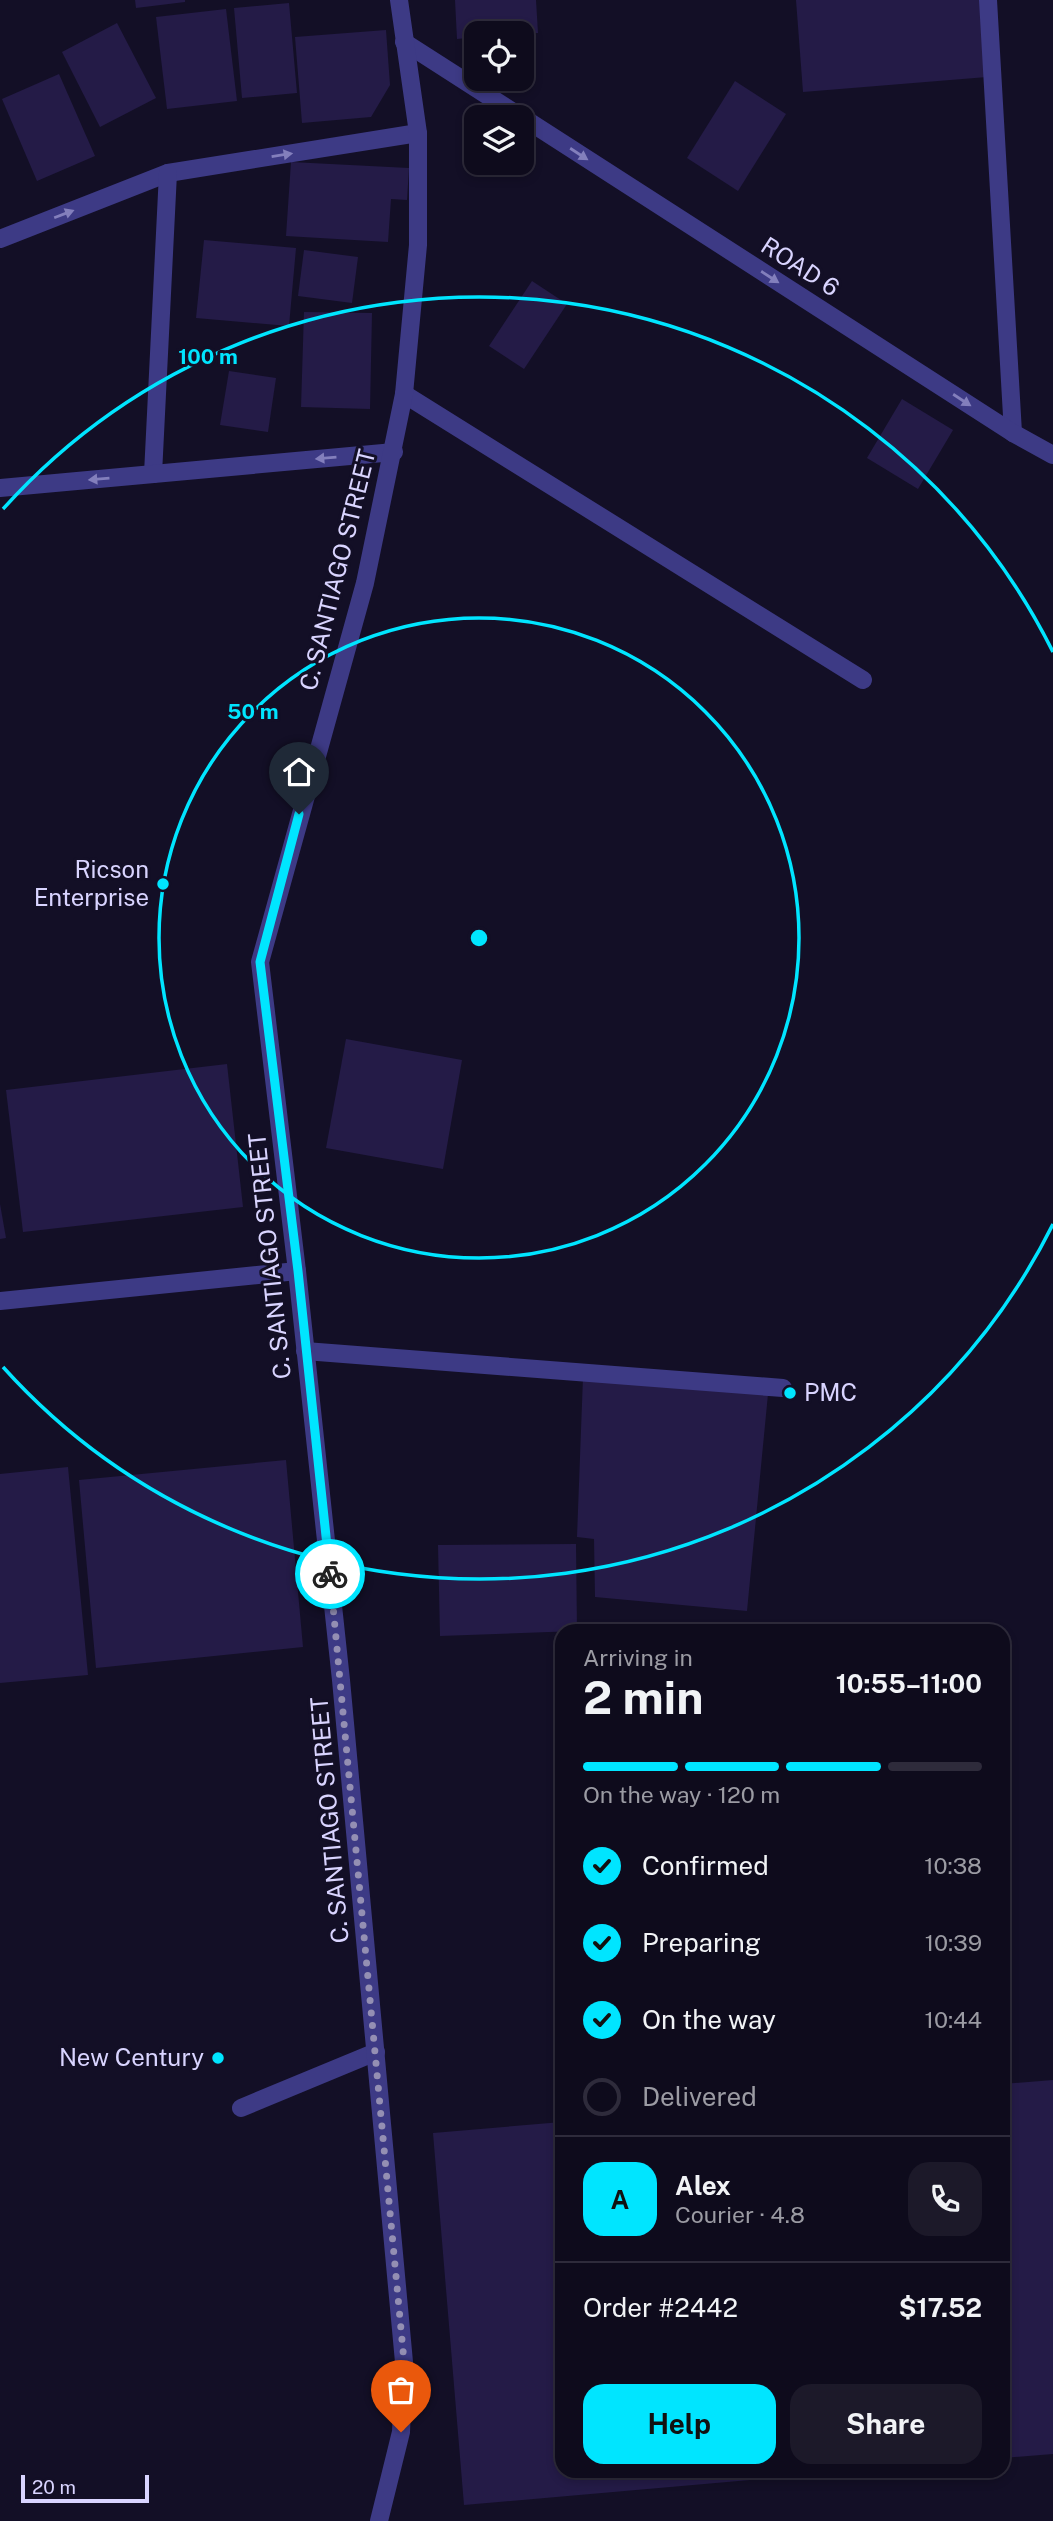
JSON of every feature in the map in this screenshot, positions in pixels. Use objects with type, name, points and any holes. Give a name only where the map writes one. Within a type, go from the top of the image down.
[{"type":"street","name":"C. SANTIAGO STREET","points":[[379,2521],[401,2432],[404,2361],[341,1680],[298,1271],[260,962],[365,583],[404,394],[418,245],[418,133],[399,0]]},
{"type":"street","points":[[988,0],[1013,433]]},
{"type":"street","name":"ROAD 6","points":[[404,42],[502,105]]},
{"type":"street","name":"ROAD 6","points":[[534,125],[1053,456]]},
{"type":"street","points":[[0,239],[168,173],[418,133]]},
{"type":"street","points":[[153,474],[168,173]]},
{"type":"street","points":[[404,394],[863,680]]},
{"type":"street","points":[[0,488],[394,452]]},
{"type":"street","points":[[0,1301],[298,1271]]},
{"type":"street","points":[[305,1351],[783,1388]]},
{"type":"street","points":[[241,2108],[376,2052]]},
{"type":"building","points":[[135,0],[185,0],[185,2],[136,8]]},
{"type":"building","points":[[455,0],[536,0],[538,33],[534,33],[534,21],[464,21],[464,38],[457,39]]},
{"type":"building","points":[[796,0],[980,0],[987,77],[803,92]]},
{"type":"building","points":[[289,3],[297,93],[242,98],[234,8]]},
{"type":"building","points":[[226,9],[237,101],[167,109],[156,17]]},
{"type":"building","points":[[117,23],[156,98],[100,127],[62,52]]},
{"type":"building","points":[[386,30],[390,85],[371,117],[302,123],[295,37]]},
{"type":"building","points":[[59,74],[95,156],[37,181],[2,99]]},
{"type":"building","points":[[735,81],[786,114],[738,191],[687,158]]},
{"type":"building","points":[[291,162],[409,168],[407,200],[391,199],[388,242],[286,236]]},
{"type":"building","points":[[204,240],[296,248],[289,326],[196,318]]},
{"type":"building","points":[[304,250],[358,257],[352,303],[298,296]]},
{"type":"building","points":[[532,281],[567,304],[524,369],[489,346]]},
{"type":"building","points":[[304,312],[372,313],[370,409],[301,407]]},
{"type":"building","points":[[229,371],[276,378],[268,432],[220,425]]},
{"type":"building","points":[[902,399],[953,430],[918,489],[867,458]]},
{"type":"building","points":[[346,1039],[462,1060],[443,1169],[326,1148]]},
{"type":"building","points":[[227,1064],[243,1207],[23,1232],[6,1090]]},
{"type":"building","points":[[0,1204],[6,1238],[0,1239]]},
{"type":"building","points":[[583,1377],[768,1394],[747,1611],[595,1597],[594,1539],[577,1537]]},
{"type":"building","points":[[286,1460],[303,1647],[96,1668],[79,1480]]},
{"type":"building","points":[[68,1467],[88,1675],[0,1683],[0,1474]]},
{"type":"building","points":[[576,1544],[577,1624],[555,1624],[555,1632],[440,1636],[438,1545]]},
{"type":"building","points":[[1053,2080],[1053,2454],[1010,2457],[1010,2083]]},
{"type":"building","points":[[555,2123],[555,2478],[774,2478],[464,2505],[433,2133]]},
{"type":"way so far","points":[[330,1574],[404,2361],[401,2432]]},
{"type":"place","name":"Ricson Enterprise","points":[[163,884]]},
{"type":"place","name":"PMC","points":[[790,1393]]},
{"type":"place","name":"New Century","points":[[218,2058]]},
{"type":"route","points":[[299,814],[260,962],[298,1271],[330,1574]]}]
